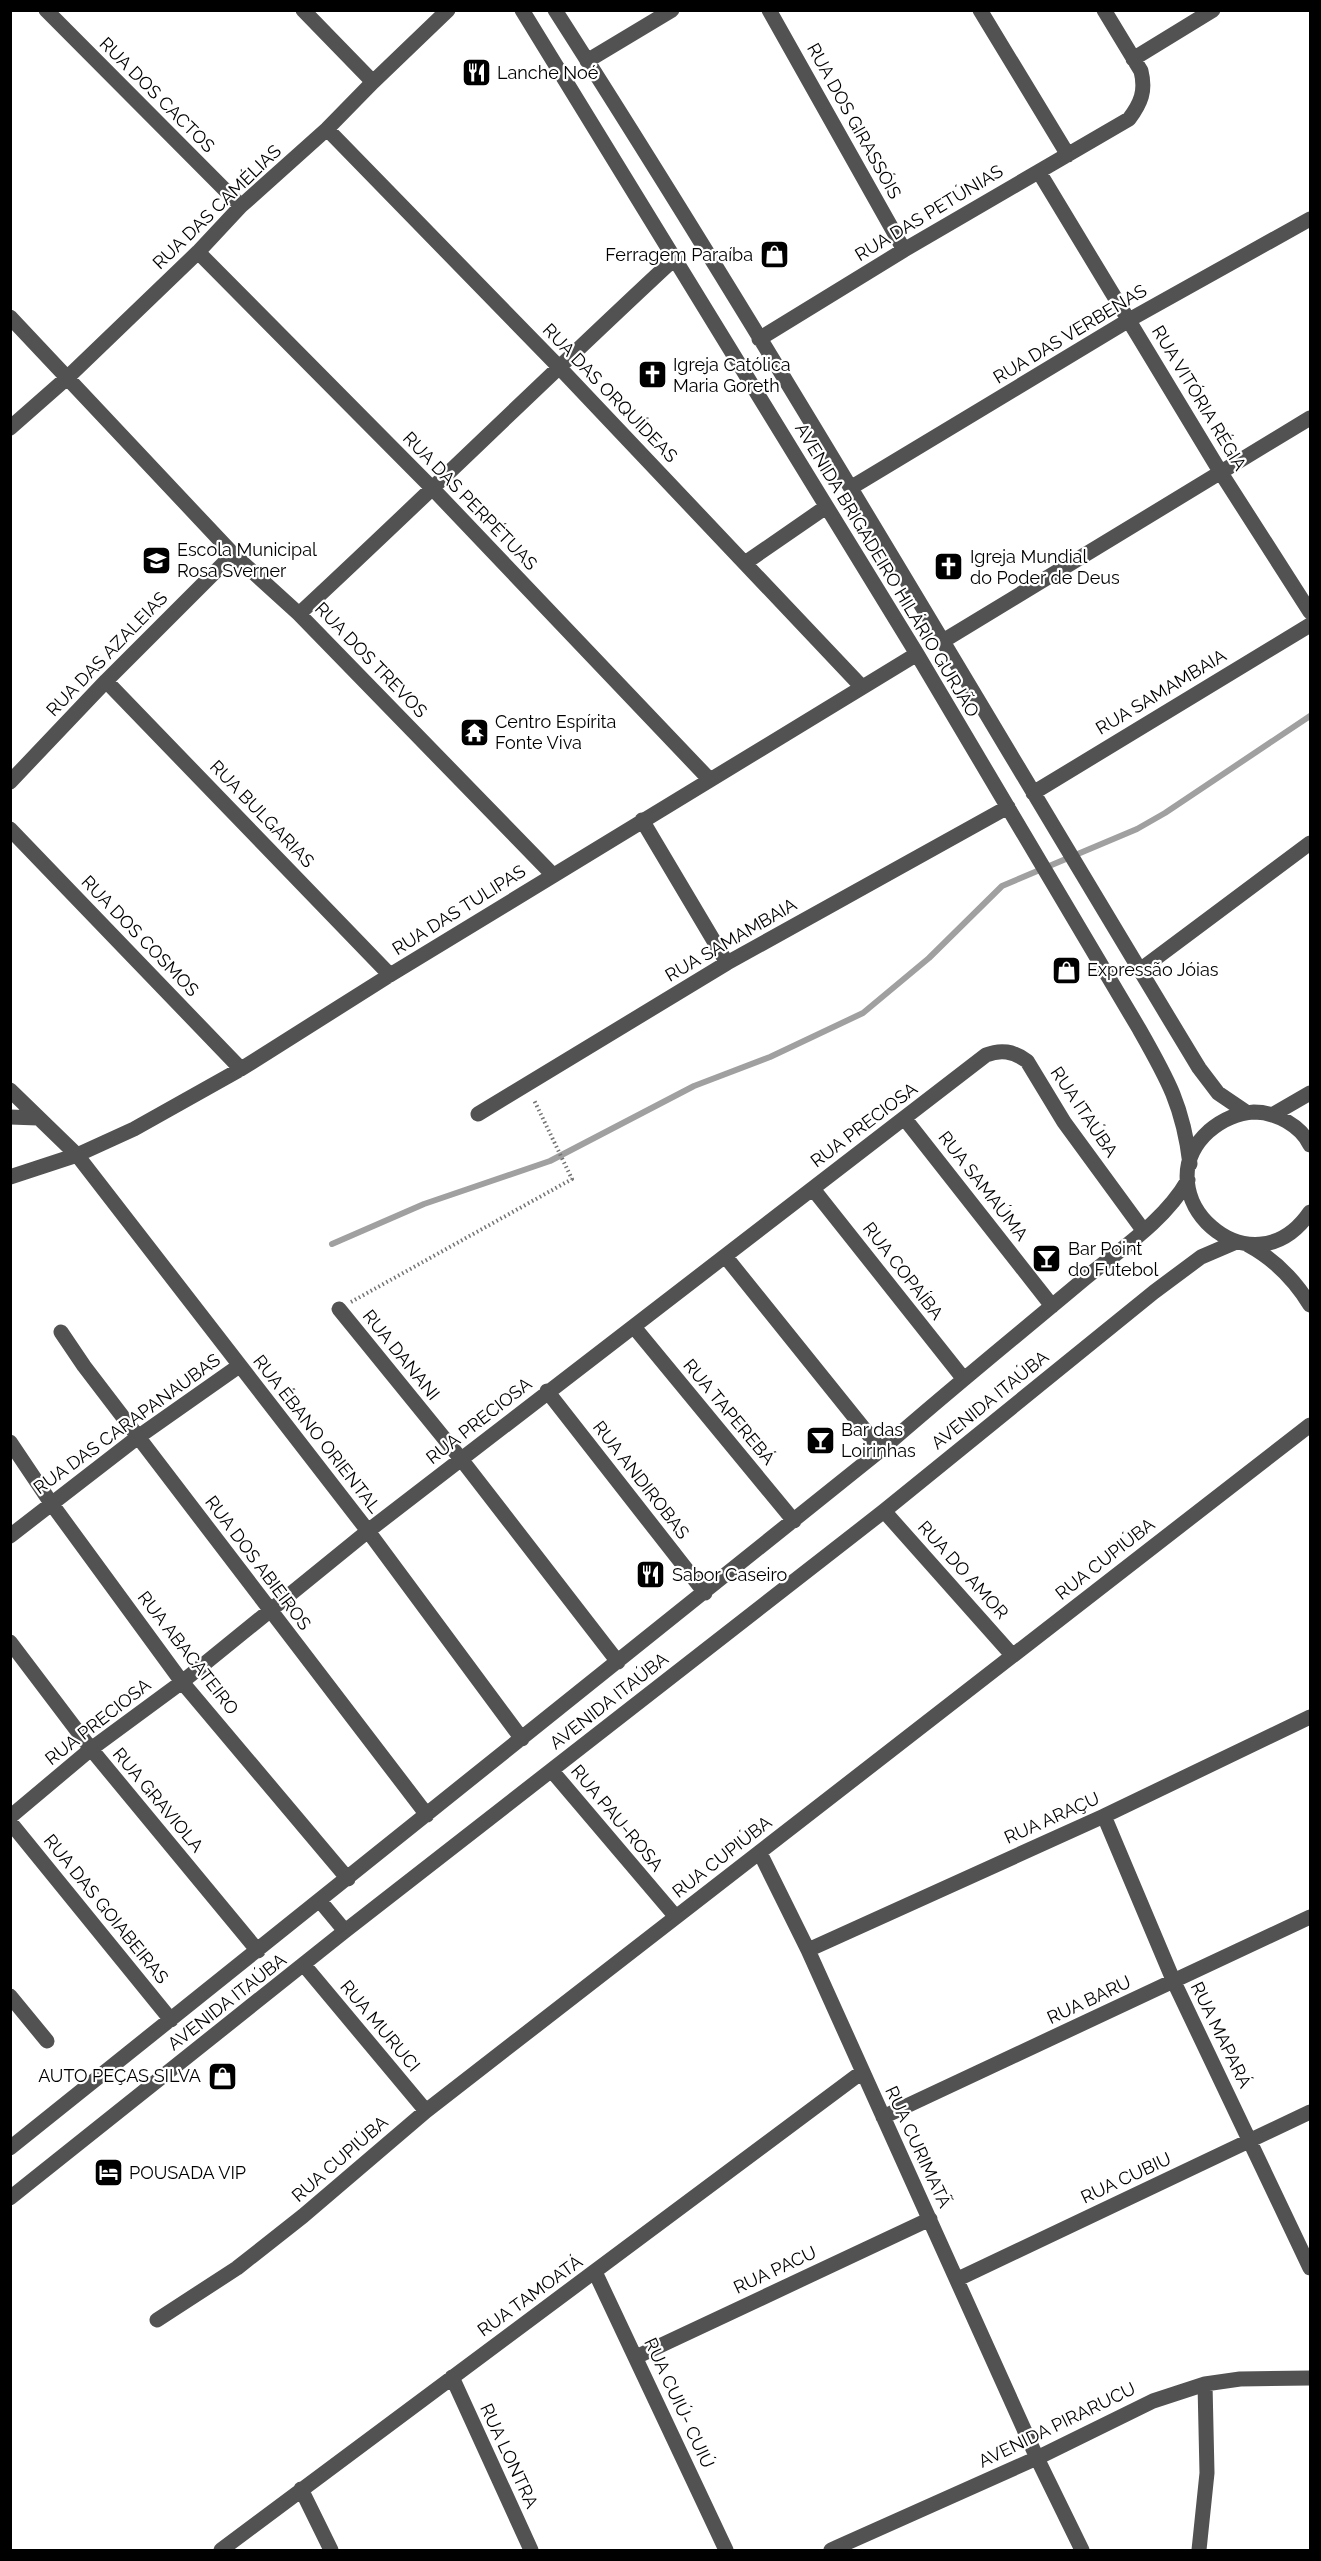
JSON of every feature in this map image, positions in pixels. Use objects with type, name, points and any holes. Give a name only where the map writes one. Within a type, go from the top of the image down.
[{"type":"street","name":"RUA DOS CACTOS","points":[[46,10],[241,206]]},
{"type":"street","points":[[303,10],[373,82]]},
{"type":"street","name":"RUA DAS CAMÉLIAS","points":[[12,425],[68,377],[198,252],[241,206],[327,129],[448,10]]},
{"type":"street","name":"AVENIDA BRIGADEIRO HILÁRIO GURJÃO","points":[[522,10],[673,260],[917,654],[1167,1078],[1185,1129],[1190,1164]]},
{"type":"street","name":"AVENIDA BRIGADEIRO HILÁRIO GURJÃO","points":[[555,10],[852,487],[1199,1068],[1218,1093],[1246,1113]]},
{"type":"street","points":[[587,61],[672,10]]},
{"type":"street","name":"RUA DOS GIRASSÓIS","points":[[769,10],[904,250]]},
{"type":"street","points":[[980,10],[1068,155]]},
{"type":"street","points":[[1104,10],[1133,59],[1213,10]]},
{"type":"street","name":"RUA DAS PETÚNIAS","points":[[759,339],[904,250],[1130,119],[1144,92],[1141,72],[1133,59]]},
{"type":"street","name":"RUA DAS ORQUÍDEAS","points":[[327,129],[558,366],[861,686]]},
{"type":"street","name":"RUA VITÓRIA RÉGIA","points":[[1039,171],[1221,473],[1311,612]]},
{"type":"street","name":"RUA DAS VERBENAS","points":[[852,487],[1129,320],[1311,219]]},
{"type":"street","name":"RUA DAS PERPÉTUAS","points":[[198,252],[433,489],[710,780]]},
{"type":"street","points":[[299,614],[433,489],[558,366],[673,260]]},
{"type":"street","name":"RUA DOS TREVOS","points":[[10,317],[233,554],[299,614],[553,875]]},
{"type":"street","points":[[943,641],[1311,418]]},
{"type":"street","points":[[745,563],[826,507]]},
{"type":"street","name":"RUA DAS AZALEIAS","points":[[10,782],[106,681],[233,554]]},
{"type":"street","name":"RUA SAMAMBAIA","points":[[1033,793],[1311,624]]},
{"type":"street","name":"RUA DAS TULIPAS","points":[[10,1177],[77,1155],[134,1129],[241,1069],[642,820],[917,654]]},
{"type":"street","name":"RUA BULGARIAS","points":[[106,681],[390,975]]},
{"type":"street","name":"RUA SAMAMBAIA","points":[[478,1114],[727,963],[1008,807]]},
{"type":"street","points":[[642,820],[727,963]]},
{"type":"street","name":"RUA DOS COSMOS","points":[[10,829],[241,1069]]},
{"type":"street","points":[[1140,970],[1311,843]]},
{"type":"street","name":"RUA ITAÚBA","points":[[977,1062],[998,1050],[1019,1055],[1027,1061],[1064,1122],[1143,1230]]},
{"type":"street","name":"RUA PRECIOSA","points":[[10,1817],[91,1749],[182,1682],[460,1459],[977,1062]]},
{"type":"street","name":"RUA ÉBANO ORIENTAL","points":[[10,1090],[77,1155],[368,1532],[522,1739]]},
{"type":"street","points":[[1272,1114],[1311,1093]]},
{"type":"street","points":[[1311,1145],[1292,1124],[1272,1114],[1246,1113],[1230,1117],[1216,1124],[1195,1148],[1188,1180],[1192,1201],[1202,1219],[1217,1234],[1269,1256],[1311,1305]]},
{"type":"street","points":[[10,1118],[38,1118]]},
{"type":"street","name":"RUA SAMAÚMA","points":[[905,1119],[1052,1306]]},
{"type":"street","name":"AVENIDA ITAÚBA","points":[[10,2148],[794,1521],[1143,1230],[1173,1203],[1188,1180]]},
{"type":"street","name":"RUA COPAÍBA","points":[[813,1189],[963,1378]]},
{"type":"street","name":"AVENIDA ITAÚBA","points":[[10,2198],[345,1931],[884,1511],[1154,1292],[1201,1257],[1242,1244],[1263,1244],[1292,1233],[1311,1212]]},
{"type":"street","points":[[725,1256],[880,1450]]},
{"type":"street","name":"RUA DANANI","points":[[339,1309],[460,1459],[618,1662]]},
{"type":"street","name":"RUA TAPEREBÁ","points":[[634,1327],[794,1521]]},
{"type":"street","name":"RUA DOS ABIEIROS","points":[[61,1332],[138,1437],[427,1815]]},
{"type":"street","name":"RUA DAS CARAPANAUBAS","points":[[10,1536],[138,1437],[239,1366]]},
{"type":"street","name":"RUA ANDIROBAS","points":[[548,1392],[705,1593]]},
{"type":"street","name":"RUA CUPIÚBA","points":[[157,2320],[237,2268],[303,2216],[426,2111],[1311,1425]]},
{"type":"street","name":"RUA ABACATEIRO","points":[[10,1442],[51,1503],[182,1682],[348,1879]]},
{"type":"street","name":"RUA DO AMOR","points":[[884,1511],[1012,1655]]},
{"type":"street","name":"RUA GRAVIOLA","points":[[10,1642],[91,1749],[258,1951]]},
{"type":"street","name":"RUA ARAÇU","points":[[808,1950],[1104,1816],[1311,1717]]},
{"type":"street","name":"RUA PAU-ROSA","points":[[552,1771],[676,1917]]},
{"type":"street","name":"RUA MAPARÁ","points":[[1104,1816],[1174,1982],[1311,2268]]},
{"type":"street","name":"RUA DAS GOIABEIRAS","points":[[10,1822],[171,2020]]},
{"type":"street","name":"RUA CURIMATÃ","points":[[760,1853],[808,1950],[1037,2458],[1082,2550]]},
{"type":"street","points":[[320,1901],[345,1931]]},
{"type":"street","name":"RUA BARU","points":[[883,2117],[1311,1917]]},
{"type":"street","name":"RUA MURUCI","points":[[304,1965],[426,2111]]},
{"type":"street","points":[[10,1996],[47,2041]]},
{"type":"street","name":"RUA TAMOATÁ","points":[[221,2550],[862,2072]]},
{"type":"street","name":"RUA CUBIU","points":[[958,2279],[1311,2112]]},
{"type":"street","name":"RUA PACU","points":[[636,2356],[930,2219]]},
{"type":"street","name":"RUA CUIÚ- CUIÚ","points":[[595,2272],[726,2550]]},
{"type":"street","name":"RUA LONTRA","points":[[452,2377],[531,2550]]},
{"type":"street","name":"AVENIDA PIRARUCU","points":[[831,2550],[1037,2458],[1153,2401],[1205,2384],[1240,2379],[1311,2379]]},
{"type":"street","points":[[1199,2550],[1207,2473],[1205,2384]]},
{"type":"street","points":[[302,2489],[331,2550]]},
{"type":"path","name":"RUA DANANI","points":[[339,1309],[572,1179],[527,1086]]},
{"type":"waterway","points":[[332,1244],[424,1204],[550,1161],[694,1086],[770,1057],[863,1013],[929,958],[1002,886],[1137,829],[1165,813],[1310,716]]},
{"type":"place","name":"Lanche Noé","points":[[476,73]]},
{"type":"place","name":"Ferragem Paraíba","points":[[774,255]]},
{"type":"place","name":"Igreja Católica Maria Goreth","points":[[652,375]]},
{"type":"place","name":"Escola Municipal Rosa Sverner","points":[[156,560]]},
{"type":"place","name":"Igreja Mundial do Poder de Deus","points":[[949,567]]},
{"type":"place","name":"Centro Espírita Fonte Viva","points":[[474,732]]},
{"type":"place","name":"Expressão Jóias","points":[[1066,970]]},
{"type":"place","name":"Bar Point do Futebol","points":[[1047,1259]]},
{"type":"place","name":"Bar das Loirinhas","points":[[820,1440]]},
{"type":"place","name":"Sabor Caseiro","points":[[651,1575]]},
{"type":"place","name":"AUTO PEÇAS SILVA","points":[[222,2076]]},
{"type":"place","name":"POUSADA VIP","points":[[108,2173]]}]
